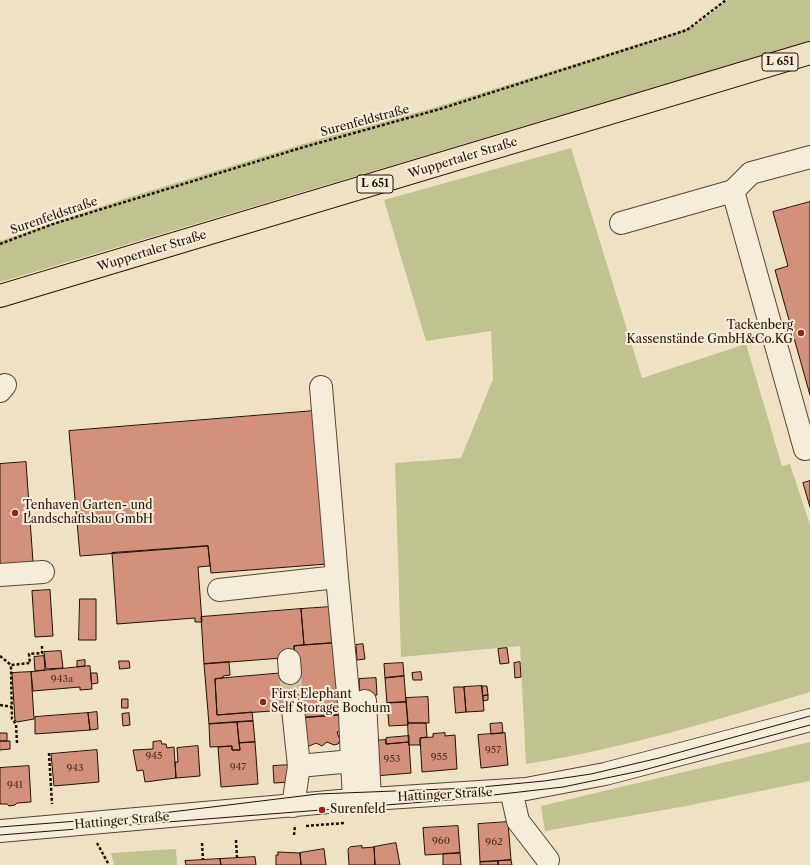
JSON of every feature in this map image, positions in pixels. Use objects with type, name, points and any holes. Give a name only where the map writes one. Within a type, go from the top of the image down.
[{"type":"main road","name":"Wuppertaler Straße","points":[[0,296],[810,53]]},
{"type":"street","points":[[621,223],[733,190],[751,173],[810,157]]},
{"type":"street","points":[[733,190],[805,449],[810,447]]},
{"type":"street","points":[[321,388],[350,714],[352,760],[362,800]]},
{"type":"street","points":[[0,575],[43,572]]},
{"type":"street","points":[[219,590],[337,577]]},
{"type":"street","points":[[362,800],[364,701]]},
{"type":"street","points":[[293,709],[299,766],[294,815]]},
{"type":"street","name":"Hattinger Straße","points":[[0,831],[294,815],[362,800],[511,790],[605,774],[810,720]]},
{"type":"street","points":[[299,766],[352,760]]},
{"type":"street","points":[[511,790],[518,820],[548,860]]},
{"type":"path","name":"Surenfeldstraße","points":[[0,244],[53,224],[304,146],[440,109],[687,30],[726,0]]},
{"type":"path","points":[[0,656],[11,665],[30,663],[29,654],[42,653],[42,646]]},
{"type":"path","points":[[11,665],[12,719],[16,724],[17,743]]},
{"type":"path","points":[[0,705],[12,707]]},
{"type":"path","points":[[49,753],[52,804]]},
{"type":"path","points":[[294,815],[294,835]]},
{"type":"path","points":[[236,840],[237,858]]},
{"type":"path","points":[[97,842],[109,865]]},
{"type":"path","points":[[202,843],[203,860]]},
{"type":"green space","points":[[728,0],[810,0],[810,41],[0,282],[0,241],[133,196],[333,135],[433,108],[674,33],[698,24]]},
{"type":"green space","points":[[571,148],[642,378],[746,344],[782,466],[790,464],[810,525],[810,692],[634,742],[562,758],[526,764],[520,646],[401,657],[395,463],[461,458],[493,379],[491,331],[426,341],[384,200]]},
{"type":"green space","points":[[810,742],[810,781],[686,806],[545,831],[541,806]]},
{"type":"green space","points":[[176,849],[177,865],[114,865],[111,853]]},
{"type":"building","name":"Tackenberg Kassenstände GmbH&Co.KG","points":[[810,202],[810,395],[775,270],[788,266],[773,212]]},
{"type":"building","points":[[314,411],[327,564],[211,573],[208,546],[80,556],[69,431]]},
{"type":"building","name":"Tenhaven Garten- und Landschaftsbau GmbH","points":[[26,462],[33,562],[0,565],[0,464]]},
{"type":"building","points":[[810,481],[810,507],[803,483]]},
{"type":"building","points":[[208,546],[210,566],[198,567],[202,622],[195,622],[195,618],[117,624],[112,553]]},
{"type":"building","points":[[50,590],[53,636],[35,637],[32,591]]},
{"type":"building","points":[[80,599],[96,599],[96,640],[79,640]]},
{"type":"building","points":[[330,607],[333,643],[304,645],[301,609]]},
{"type":"building","points":[[301,609],[304,645],[294,646],[295,657],[204,664],[201,617]]},
{"type":"building","points":[[333,643],[339,715],[299,718],[294,646]]},
{"type":"building","points":[[363,644],[365,659],[357,660],[356,645]]},
{"type":"building","points":[[507,648],[509,663],[500,664],[498,649]]},
{"type":"building","points":[[61,651],[63,668],[46,669],[44,652]]},
{"type":"building","points":[[44,656],[45,670],[35,671],[34,657]]},
{"type":"building","points":[[85,660],[85,666],[77,667],[77,661]]},
{"type":"building","points":[[119,661],[129,661],[130,668],[120,669]]},
{"type":"building","points":[[229,662],[230,675],[215,679],[217,715],[252,712],[253,721],[209,724],[204,664]]},
{"type":"building","points":[[520,662],[521,677],[515,678],[514,663]]},
{"type":"building","points":[[403,663],[404,676],[385,678],[384,664]]},
{"type":"building","points":[[90,666],[92,689],[80,690],[80,687],[33,691],[31,672]]},
{"type":"building","points":[[31,672],[34,719],[17,722],[15,720],[12,673]]},
{"type":"building","points":[[296,672],[299,709],[217,715],[215,679]]},
{"type":"building","points":[[421,672],[422,680],[413,680],[412,673]]},
{"type":"building","points":[[91,673],[97,673],[98,683],[92,684]]},
{"type":"building","points":[[404,676],[406,702],[387,703],[385,678]]},
{"type":"building","points":[[376,678],[377,695],[360,697],[359,679]]},
{"type":"building","points":[[482,686],[484,711],[466,712],[464,687]]},
{"type":"building","points":[[482,686],[487,686],[488,695],[483,696]]},
{"type":"building","points":[[454,687],[464,687],[466,712],[456,713]]},
{"type":"building","points":[[488,695],[488,700],[483,701],[483,696]]},
{"type":"building","points":[[428,697],[429,723],[408,723],[406,698]]},
{"type":"building","points":[[122,699],[128,699],[128,708],[122,708]]},
{"type":"building","points":[[406,702],[408,725],[389,726],[387,703]]},
{"type":"building","points":[[97,712],[98,729],[90,730],[88,713]]},
{"type":"building","points":[[88,713],[90,730],[35,734],[35,717]]},
{"type":"building","points":[[129,713],[130,725],[123,726],[122,714]]},
{"type":"building","points":[[339,715],[340,732],[337,732],[340,740],[338,744],[334,745],[327,742],[322,746],[316,743],[307,747],[299,718]]},
{"type":"building","points":[[253,721],[255,742],[239,743],[237,722]]},
{"type":"building","points":[[237,722],[240,750],[232,750],[232,746],[210,747],[209,724]]},
{"type":"building","points":[[408,723],[426,723],[427,737],[420,738],[420,745],[409,745]]},
{"type":"building","points":[[502,723],[503,733],[491,734],[490,724]]},
{"type":"building","points":[[0,733],[7,733],[7,741],[0,741]]},
{"type":"building","points":[[445,733],[445,736],[455,735],[457,769],[422,772],[420,738],[433,737],[433,734]]},
{"type":"building","points":[[505,733],[508,765],[481,768],[478,735]]},
{"type":"building","points":[[409,736],[409,742],[386,744],[386,738]]},
{"type":"building","points":[[386,740],[386,744],[409,742],[411,773],[375,776],[372,741]]},
{"type":"building","points":[[0,741],[10,741],[10,749],[0,750]]},
{"type":"building","points":[[161,741],[162,744],[166,744],[167,748],[174,747],[176,778],[145,782],[143,770],[137,771],[133,750],[153,749],[153,742]]},
{"type":"building","points":[[255,742],[258,784],[221,787],[218,747],[232,746],[232,750],[240,750],[239,743]]},
{"type":"building","points":[[198,746],[200,776],[176,778],[175,762],[178,762],[177,748]]},
{"type":"building","points":[[97,750],[99,782],[54,786],[51,754]]},
{"type":"building","points":[[290,765],[291,782],[274,783],[273,766]]},
{"type":"building","points":[[29,766],[31,802],[17,803],[9,806],[7,804],[0,804],[0,768]]},
{"type":"building","points":[[508,822],[511,860],[480,862],[478,824]]},
{"type":"building","points":[[458,826],[460,853],[425,855],[423,828]]},
{"type":"building","points":[[396,843],[400,865],[375,865],[374,847]]},
{"type":"building","points":[[362,846],[362,848],[374,847],[375,865],[349,865],[348,849],[350,847]]},
{"type":"building","points":[[324,849],[326,865],[301,865],[300,853]]},
{"type":"building","points":[[278,852],[300,853],[301,865],[276,865],[276,855],[278,855]]},
{"type":"building","points":[[460,853],[461,865],[443,865],[443,854]]},
{"type":"building","points":[[255,857],[256,865],[221,865],[220,859]]},
{"type":"building","points":[[220,859],[221,865],[186,865],[185,861]]},
{"type":"building","points":[[511,860],[512,865],[498,865],[498,861]]},
{"type":"building","points":[[498,861],[498,865],[480,865],[480,862]]},
{"type":"tunnel","points":[[290,673],[293,709]]},
{"type":"tram line","points":[[0,827],[130,817],[318,794],[471,788],[544,781],[591,774],[659,758],[810,716]]},
{"type":"tram line","points":[[0,835],[450,800],[563,787],[640,771],[810,725]]},
{"type":"place","name":"Tackenberg Kassenstände GmbH&Co.KG","points":[[801,333]]},
{"type":"place","name":"Tenhaven Garten- und Landschaftsbau GmbH","points":[[15,513]]},
{"type":"place","name":"First Elephant Self Storage Bochum","points":[[263,702]]},
{"type":"place","name":"Surenfeld","points":[[322,810]]}]
